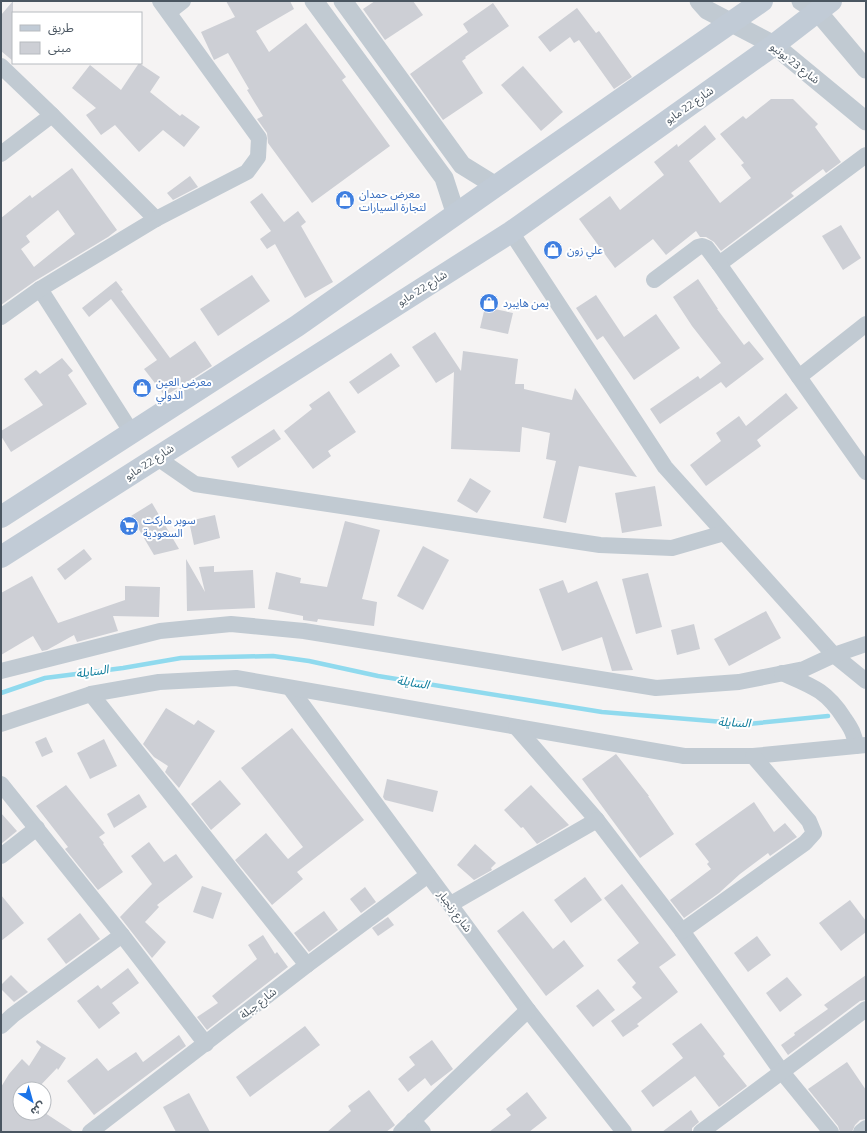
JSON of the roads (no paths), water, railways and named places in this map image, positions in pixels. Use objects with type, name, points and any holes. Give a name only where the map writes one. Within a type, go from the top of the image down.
[{"type":"main road","points":[[1,517],[297,326],[762,1]]},
{"type":"main road","name":"شارع 22 مايو","points":[[1,557],[512,232],[774,45],[816,4]]},
{"type":"street","points":[[1,317],[40,289],[156,219],[247,172],[258,157],[259,138],[164,7],[182,1]]},
{"type":"street","points":[[314,1],[444,178],[456,215]]},
{"type":"street","points":[[343,1],[462,164],[496,186]]},
{"type":"street","name":"شارع 23 يونيو","points":[[699,1],[707,10],[774,45],[866,121]]},
{"type":"street","points":[[816,4],[866,69]]},
{"type":"street","points":[[1,66],[156,219]]},
{"type":"street","points":[[1,154],[52,115]]},
{"type":"street","points":[[719,264],[866,155]]},
{"type":"street","points":[[444,178],[451,181],[459,179],[462,175],[462,164]]},
{"type":"street","points":[[512,232],[665,467],[834,655],[866,681]]},
{"type":"street","points":[[654,280],[698,247],[702,246],[706,248],[719,264],[866,472]]},
{"type":"street","points":[[40,289],[132,433]]},
{"type":"street","points":[[799,377],[866,324]]},
{"type":"street","points":[[156,458],[195,484],[600,545],[672,548],[724,533]]},
{"type":"street","points":[[1,671],[160,632],[231,624],[304,630],[656,688],[739,682],[804,669],[834,655],[866,644]]},
{"type":"street","points":[[1,724],[91,694],[158,682],[236,678],[684,756],[753,756],[861,746],[850,726],[828,696],[811,685],[782,673]]},
{"type":"street","name":"شارع زنجبار","points":[[290,688],[528,1010],[624,1132]]},
{"type":"street","points":[[91,694],[307,965]]},
{"type":"street","points":[[516,727],[597,820],[682,931],[782,1072],[831,1132]]},
{"type":"street","points":[[682,931],[805,843],[814,833],[809,821],[753,756]]},
{"type":"street","points":[[1,784],[122,935],[206,1044]]},
{"type":"street","points":[[451,904],[597,820]]},
{"type":"street","points":[[1,856],[37,828]]},
{"type":"street","name":"شارع جبلة","points":[[90,1132],[307,965],[428,875]]},
{"type":"street","points":[[1,1026],[13,1015],[122,935]]},
{"type":"street","points":[[700,1132],[866,1009]]},
{"type":"street","points":[[401,1132],[418,1126],[528,1010]]},
{"type":"street","points":[[861,1132],[866,1128]]},
{"type":"waterway","name":"السايلة","points":[[1,693],[45,678],[123,668],[181,658],[273,656],[309,661],[378,676],[602,712],[748,724],[828,716]]},
{"type":"place","name":"معرض حمدان لتجارة السيارات","points":[[345,200]]},
{"type":"place","name":"علي زون","points":[[553,250]]},
{"type":"place","name":"يمن هايبرد","points":[[489,303]]},
{"type":"place","name":"معرض العين الدولي","points":[[142,388]]},
{"type":"place","name":"سوبر ماركت السعودية","points":[[129,526]]}]
